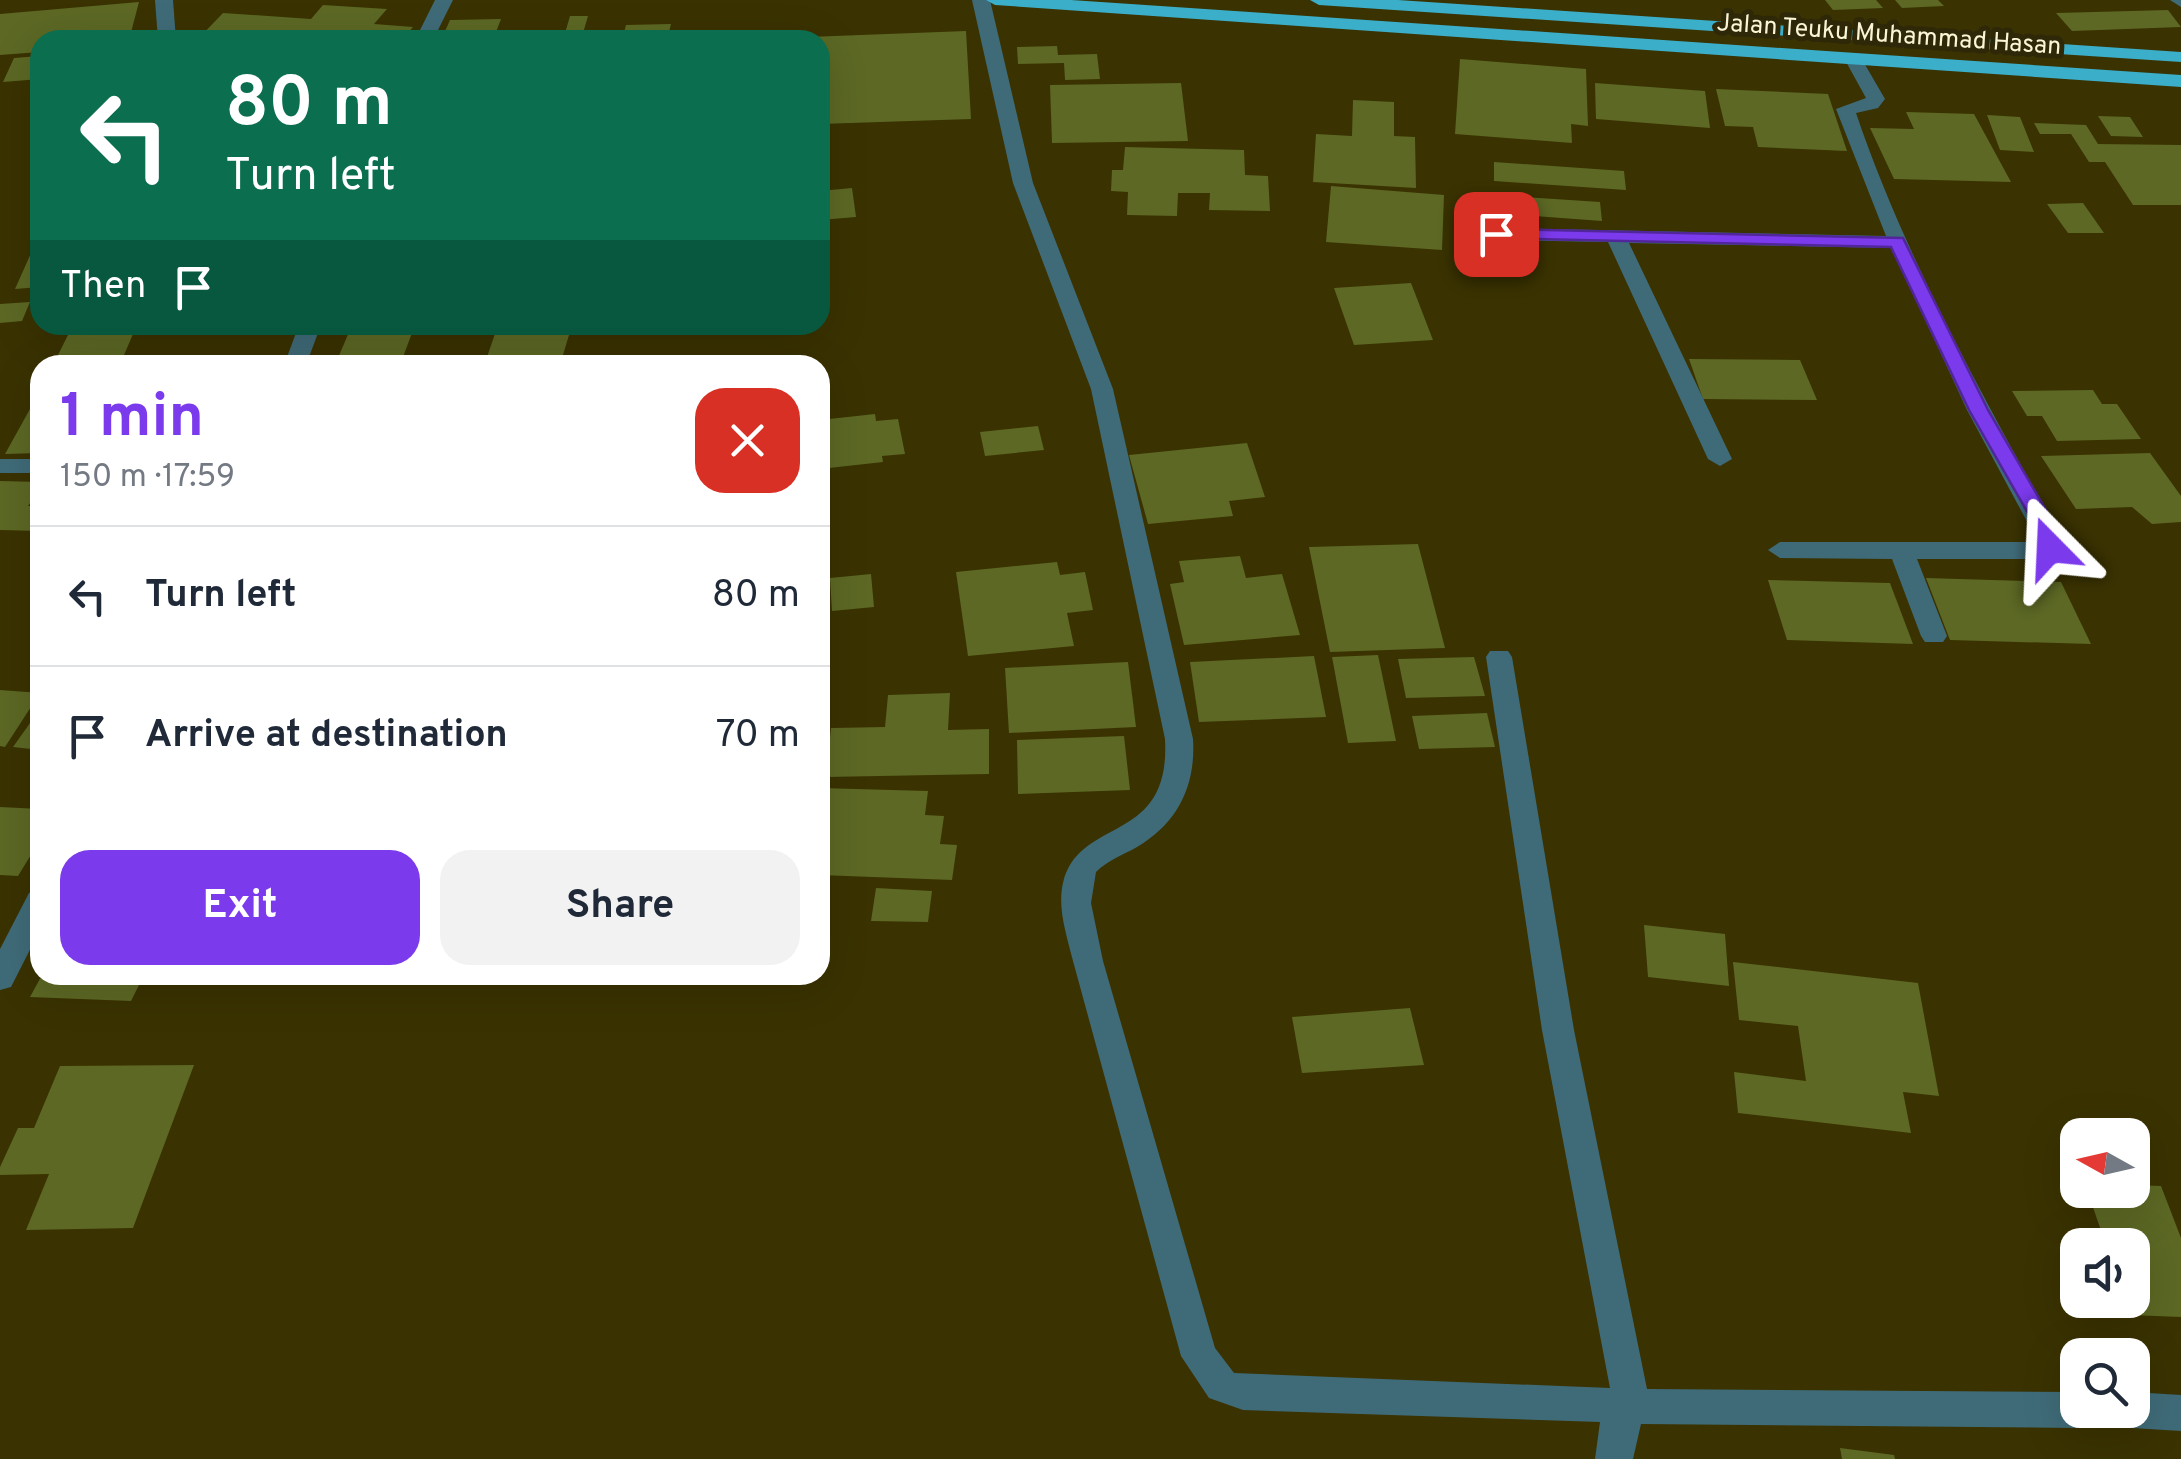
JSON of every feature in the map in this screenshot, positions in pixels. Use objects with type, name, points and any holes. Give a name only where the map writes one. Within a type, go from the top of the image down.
[{"type":"highway","name":"Jalan Teuku Muhammad Hasan","points":[[995,0],[1167,5],[1854,60],[2181,81]]},
{"type":"highway","name":"Jalan Teuku Muhammad Hasan","points":[[1319,0],[2181,57]]},
{"type":"street","points":[[164,0],[166,30]]},
{"type":"street","points":[[429,30],[444,0]]},
{"type":"street","points":[[982,0],[1023,183],[1102,389],[1179,739],[1182,765],[1170,802],[1152,822],[1101,852],[1082,870],[1076,896],[1088,961],[1199,1356],[1222,1386],[1243,1394],[1632,1406],[2060,1410]]},
{"type":"street","points":[[1780,550],[2031,552],[2050,548],[2052,544],[1979,410],[1897,242],[1844,112],[1847,107],[1871,104],[1876,99],[1854,60]]},
{"type":"street","points":[[1496,234],[1897,242]]},
{"type":"street","points":[[1616,237],[1720,458]]},
{"type":"street","points":[[0,466],[30,466]]},
{"type":"street","points":[[1901,550],[1934,636]]},
{"type":"street","points":[[1498,657],[1558,1030],[1632,1406]]},
{"type":"street","points":[[0,978],[30,921]]},
{"type":"street","points":[[1614,1459],[1619,1422],[1632,1406]]},
{"type":"street","points":[[2150,1411],[2181,1413]]},
{"type":"building","points":[[1825,0],[1876,0],[1883,8],[1833,10]]},
{"type":"building","points":[[1895,0],[1938,0],[1944,6],[1902,8]]},
{"type":"building","points":[[139,2],[132,30],[30,30],[30,53],[0,55],[0,14]]},
{"type":"building","points":[[323,5],[387,9],[374,24],[413,27],[207,30],[223,13],[311,19]]},
{"type":"building","points":[[2168,10],[2181,27],[2072,31],[2056,13]]},
{"type":"building","points":[[570,16],[588,16],[584,30],[566,30]]},
{"type":"building","points":[[501,19],[497,30],[446,30],[450,20]]},
{"type":"building","points":[[671,24],[670,30],[625,30],[626,25]]},
{"type":"building","points":[[966,31],[971,119],[830,124],[830,36]]},
{"type":"building","points":[[1057,46],[1058,55],[1097,54],[1100,79],[1065,80],[1064,63],[1018,64],[1017,47]]},
{"type":"building","points":[[30,57],[30,80],[3,82],[14,58]]},
{"type":"building","points":[[1460,59],[1586,69],[1588,126],[1571,124],[1572,143],[1455,134]]},
{"type":"building","points":[[1181,83],[1188,141],[1052,143],[1050,85]]},
{"type":"building","points":[[1595,83],[1705,91],[1710,128],[1596,119]]},
{"type":"building","points":[[1716,89],[1828,94],[1847,151],[1758,147],[1753,127],[1725,126]]},
{"type":"building","points":[[1353,100],[1394,102],[1394,136],[1415,137],[1416,188],[1313,182],[1316,134],[1352,136]]},
{"type":"building","points":[[1906,112],[1974,114],[2011,182],[1894,179],[1870,128],[1914,129]]},
{"type":"building","points":[[1987,115],[2020,117],[2034,152],[2000,150]]},
{"type":"building","points":[[2098,116],[2130,117],[2143,137],[2111,136]]},
{"type":"building","points":[[2034,123],[2086,125],[2098,144],[2181,145],[2181,205],[2133,205],[2105,162],[2089,162],[2071,134],[2040,134]]},
{"type":"building","points":[[1125,147],[1244,150],[1245,175],[1268,176],[1270,211],[1209,210],[1210,193],[1178,193],[1177,216],[1127,215],[1128,192],[1111,191],[1112,170],[1123,170]]},
{"type":"building","points":[[1494,162],[1624,171],[1626,190],[1494,181]]},
{"type":"building","points":[[1331,186],[1444,195],[1442,250],[1326,242]]},
{"type":"building","points":[[852,188],[856,217],[830,219],[830,190]]},
{"type":"building","points":[[1492,195],[1600,202],[1602,221],[1492,213]]},
{"type":"building","points":[[2083,203],[2104,233],[2068,233],[2047,204]]},
{"type":"building","points":[[30,255],[30,288],[15,289]]},
{"type":"building","points":[[1411,283],[1433,340],[1354,345],[1334,288]]},
{"type":"building","points":[[30,302],[22,321],[0,323],[0,304]]},
{"type":"building","points":[[68,335],[133,335],[124,355],[58,355]]},
{"type":"building","points":[[348,335],[411,335],[404,355],[339,355]]},
{"type":"building","points":[[495,335],[569,335],[563,355],[488,355]]},
{"type":"building","points":[[1689,359],[1800,360],[1817,400],[1703,399]]},
{"type":"building","points":[[2093,390],[2102,404],[2117,404],[2141,439],[2057,441],[2042,416],[2027,416],[2012,391]]},
{"type":"building","points":[[30,409],[30,453],[5,454]]},
{"type":"building","points":[[875,414],[876,421],[898,419],[905,454],[882,456],[883,462],[830,468],[830,419]]},
{"type":"building","points":[[1038,426],[1044,450],[985,456],[980,432]]},
{"type":"building","points":[[1247,443],[1265,497],[1229,501],[1233,516],[1148,524],[1129,455]]},
{"type":"building","points":[[2150,453],[2181,496],[2181,522],[2152,524],[2132,507],[2076,509],[2041,456]]},
{"type":"building","points":[[0,481],[30,482],[30,531],[0,530]]},
{"type":"building","points":[[1418,544],[1445,648],[1330,652],[1309,547]]},
{"type":"building","points":[[1240,556],[1246,578],[1282,574],[1300,635],[1184,645],[1170,584],[1184,582],[1179,561]]},
{"type":"building","points":[[1057,562],[1060,575],[1085,572],[1093,610],[1067,613],[1074,646],[968,656],[956,572]]},
{"type":"building","points":[[871,574],[874,607],[832,611],[830,578]]},
{"type":"building","points":[[1926,578],[2061,582],[2091,644],[1950,640]]},
{"type":"building","points":[[1768,580],[1890,583],[1913,644],[1787,640]]},
{"type":"building","points":[[1378,655],[1396,741],[1348,743],[1332,657]]},
{"type":"building","points":[[1314,656],[1326,717],[1199,722],[1190,662]]},
{"type":"building","points":[[1474,657],[1485,696],[1406,698],[1398,659]]},
{"type":"building","points":[[1128,662],[1136,727],[1009,733],[1005,668]]},
{"type":"building","points":[[0,690],[30,692],[30,708],[5,747],[0,746]]},
{"type":"building","points":[[950,693],[948,730],[989,729],[989,774],[830,777],[831,728],[885,727],[888,695]]},
{"type":"building","points":[[1487,713],[1495,747],[1419,749],[1412,716]]},
{"type":"building","points":[[30,723],[30,749],[13,747]]},
{"type":"building","points":[[1124,736],[1130,790],[1018,794],[1017,740]]},
{"type":"building","points":[[830,788],[928,791],[925,815],[944,816],[940,844],[957,845],[952,880],[830,875]]},
{"type":"building","points":[[0,807],[30,808],[30,856],[18,876],[0,875]]},
{"type":"building","points":[[876,888],[932,891],[928,922],[871,921]]},
{"type":"building","points":[[1644,925],[1725,934],[1729,986],[1648,977]]},
{"type":"building","points":[[1733,962],[1918,983],[1939,1096],[1903,1092],[1911,1133],[1738,1113],[1734,1072],[1806,1081],[1798,1026],[1739,1020]]},
{"type":"building","points":[[37,985],[139,985],[131,1001],[30,997]]},
{"type":"building","points":[[1410,1008],[1424,1065],[1302,1073],[1292,1017]]},
{"type":"building","points":[[194,1065],[133,1228],[26,1230],[49,1174],[0,1175],[0,1167],[18,1128],[34,1128],[60,1066]]},
{"type":"building","points":[[2150,1186],[2161,1186],[2181,1238],[2181,1317],[2150,1316],[2150,1228],[2100,1228],[2093,1208],[2150,1208]]},
{"type":"building","points":[[1840,1448],[1894,1455],[1895,1459],[1842,1459]]},
{"type":"route","points":[[1496,234],[1897,242],[1979,410],[2051,536],[2050,548]]}]
